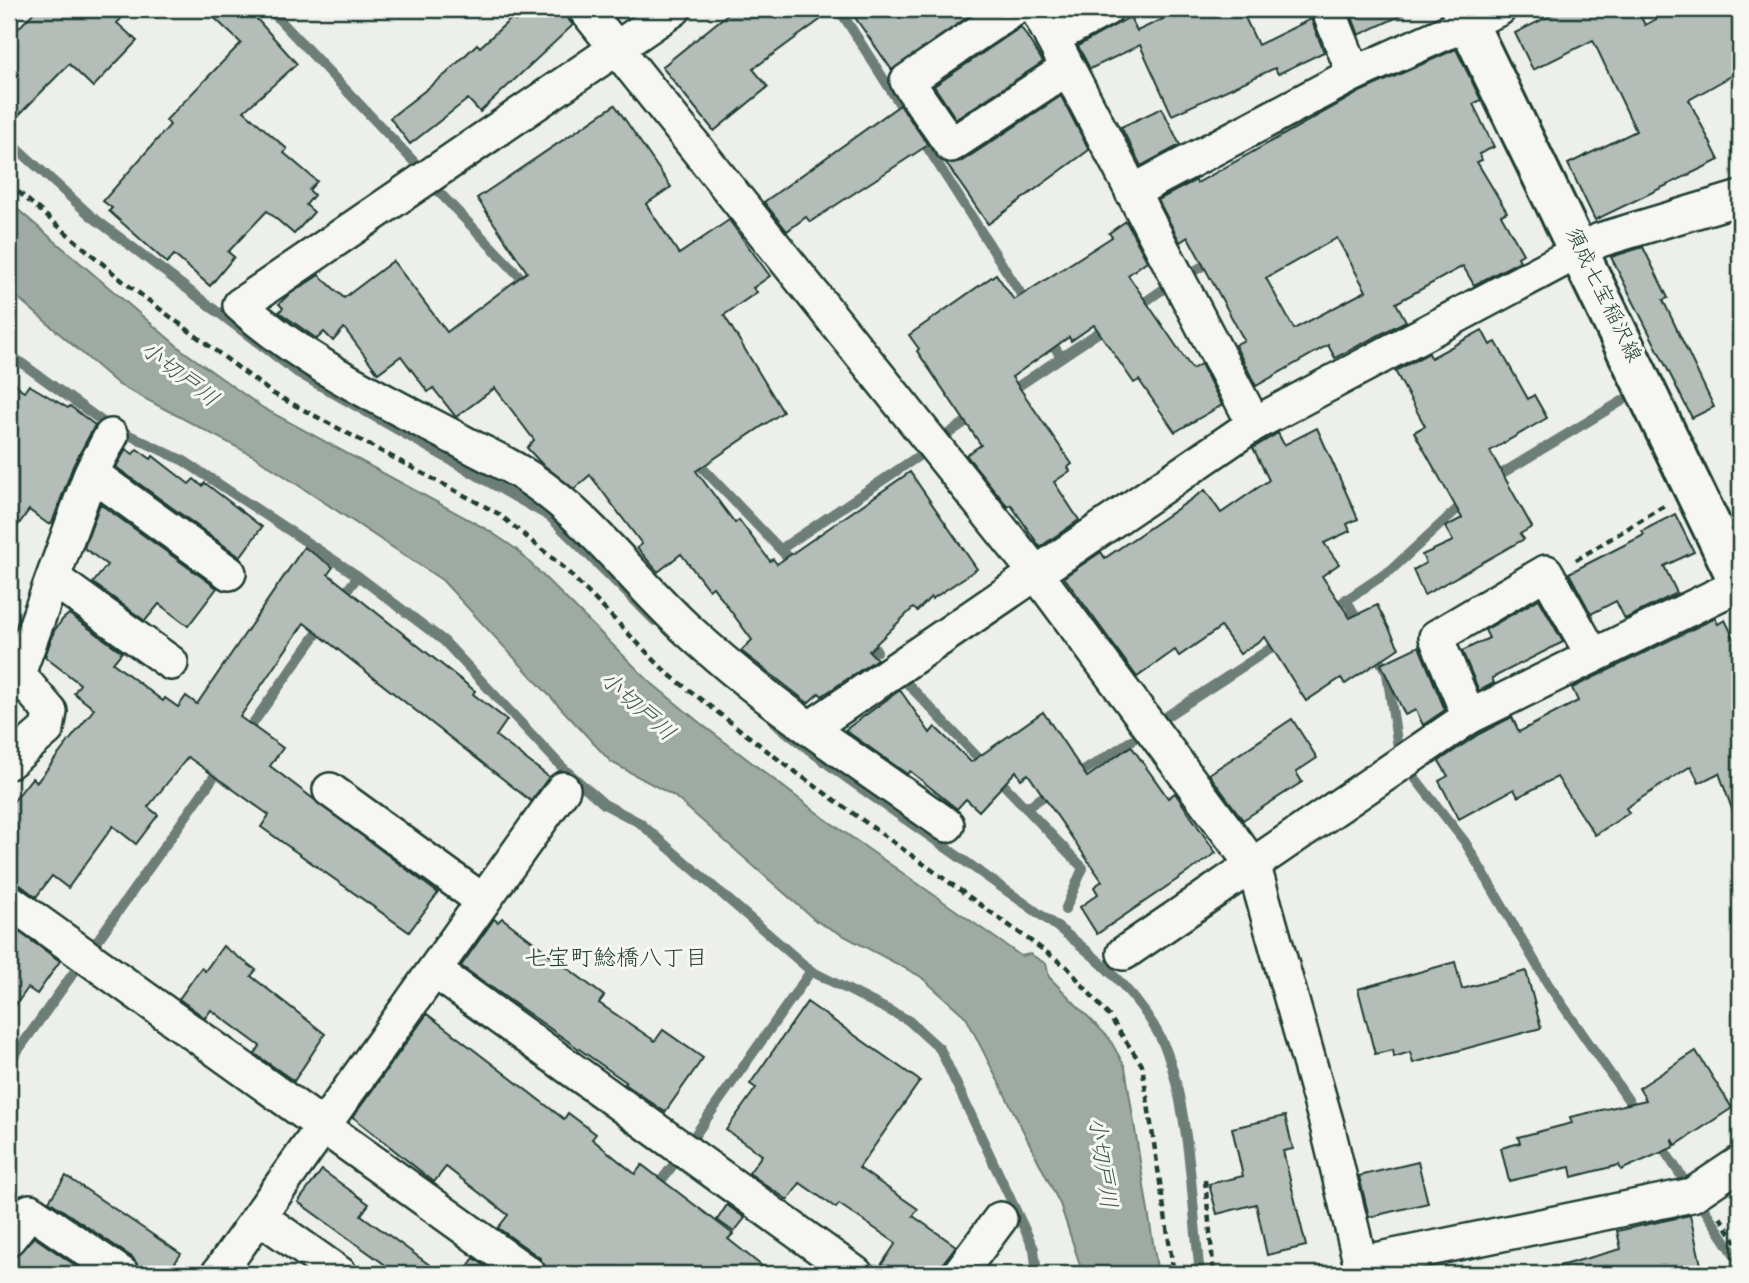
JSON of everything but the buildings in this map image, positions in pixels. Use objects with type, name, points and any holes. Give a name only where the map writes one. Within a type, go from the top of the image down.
[{"type":"main road","name":"須成七宝稲沢線","points":[[1476,14],[1579,251],[1740,584]]},
{"type":"street","points":[[585,9],[1036,573],[1254,867],[1327,1125],[1361,1268],[1692,1195],[1740,1163]]},
{"type":"street","points":[[674,9],[240,305],[276,337],[312,362],[538,484],[593,530],[633,577],[690,632],[810,728],[947,825]]},
{"type":"street","points":[[1013,9],[907,80],[951,145],[1068,68]]},
{"type":"street","points":[[1037,9],[1254,424]]},
{"type":"street","points":[[1052,38],[1106,9]]},
{"type":"street","points":[[1328,9],[1354,74]]},
{"type":"street","points":[[1132,191],[1354,74],[1476,14]]},
{"type":"street","points":[[810,728],[1254,424],[1600,240],[1740,198]]},
{"type":"street","points":[[9,762],[47,729],[50,712],[18,674],[91,472],[111,436]]},
{"type":"street","points":[[91,472],[229,573]]},
{"type":"street","points":[[1469,717],[1436,637],[1546,572],[1593,656]]},
{"type":"street","points":[[54,579],[171,663]]},
{"type":"street","points":[[1124,953],[1254,867],[1469,717],[1740,584]]},
{"type":"street","points":[[218,1274],[563,789]]},
{"type":"street","points":[[330,790],[484,901]]},
{"type":"street","points":[[11,907],[325,1126],[529,1274]]},
{"type":"street","points":[[435,971],[856,1274]]},
{"type":"street","points":[[9,1238],[30,1211],[122,1274]]},
{"type":"street","points":[[260,1217],[340,1274]]},
{"type":"street","points":[[959,1274],[1000,1219]]},
{"type":"path","points":[[9,184],[124,282],[272,393],[499,514],[563,567],[667,673],[783,763],[1067,967],[1109,1016],[1142,1065],[1174,1274]]},
{"type":"path","points":[[1548,577],[1694,488]]},
{"type":"path","points":[[1205,1180],[1214,1274]]},
{"type":"water","name":"小切戸川","points":[[9,202],[182,350],[263,408],[488,530],[516,549],[650,682],[700,723],[824,818],[1021,956],[1030,954],[1046,964],[1049,977],[1109,1038],[1125,1067],[1158,1274],[1083,1274],[1060,1204],[966,1017],[920,976],[816,921],[674,796],[611,762],[442,580],[254,456],[119,385],[9,290]]},
{"type":"waterway","points":[[839,9],[1028,305]]},
{"type":"waterway","points":[[275,15],[418,166]]},
{"type":"waterway","points":[[9,141],[90,215],[298,373],[550,517],[655,621]]},
{"type":"waterway","points":[[436,189],[529,286]]},
{"type":"waterway","points":[[1194,271],[1215,259]]},
{"type":"waterway","points":[[1136,308],[1165,288]]},
{"type":"waterway","points":[[1008,393],[1111,324]]},
{"type":"waterway","points":[[1048,336],[1061,357]]},
{"type":"waterway","points":[[9,354],[106,424],[184,461],[358,576],[444,641],[561,766],[604,804],[640,823],[811,971],[908,1020],[940,1049],[1034,1249],[1037,1274]]},
{"type":"waterway","points":[[1491,480],[1627,398]]},
{"type":"waterway","points":[[948,434],[977,414]]},
{"type":"waterway","points":[[692,457],[797,567]]},
{"type":"waterway","points":[[781,549],[917,457]]},
{"type":"waterway","points":[[1331,610],[1391,570],[1468,499]]},
{"type":"waterway","points":[[340,600],[358,576]]},
{"type":"waterway","points":[[1346,599],[1362,628]]},
{"type":"waterway","points":[[243,737],[325,622]]},
{"type":"waterway","points":[[864,637],[877,651]]},
{"type":"waterway","points":[[1167,716],[1282,641]]},
{"type":"waterway","points":[[1373,648],[1387,673],[1398,748]]},
{"type":"waterway","points":[[905,681],[1083,868],[1065,910]]},
{"type":"waterway","points":[[774,722],[850,780],[1035,910],[1091,954],[1140,1005],[1158,1034],[1178,1089],[1187,1142],[1200,1274]]},
{"type":"waterway","points":[[1071,779],[1134,739]]},
{"type":"waterway","points":[[97,941],[223,764]]},
{"type":"waterway","points":[[1415,778],[1465,842],[1548,984],[1638,1114]]},
{"type":"waterway","points":[[1026,808],[1055,789]]},
{"type":"waterway","points":[[9,1063],[77,968]]},
{"type":"waterway","points":[[695,1135],[811,971]]},
{"type":"waterway","points":[[1658,1141],[1682,1177]]},
{"type":"waterway","points":[[654,1190],[674,1164]]},
{"type":"waterway","points":[[1705,1210],[1740,1263]]},
{"type":"district","name":"七宝町鯰橋八丁目","points":[[616,960]]}]
